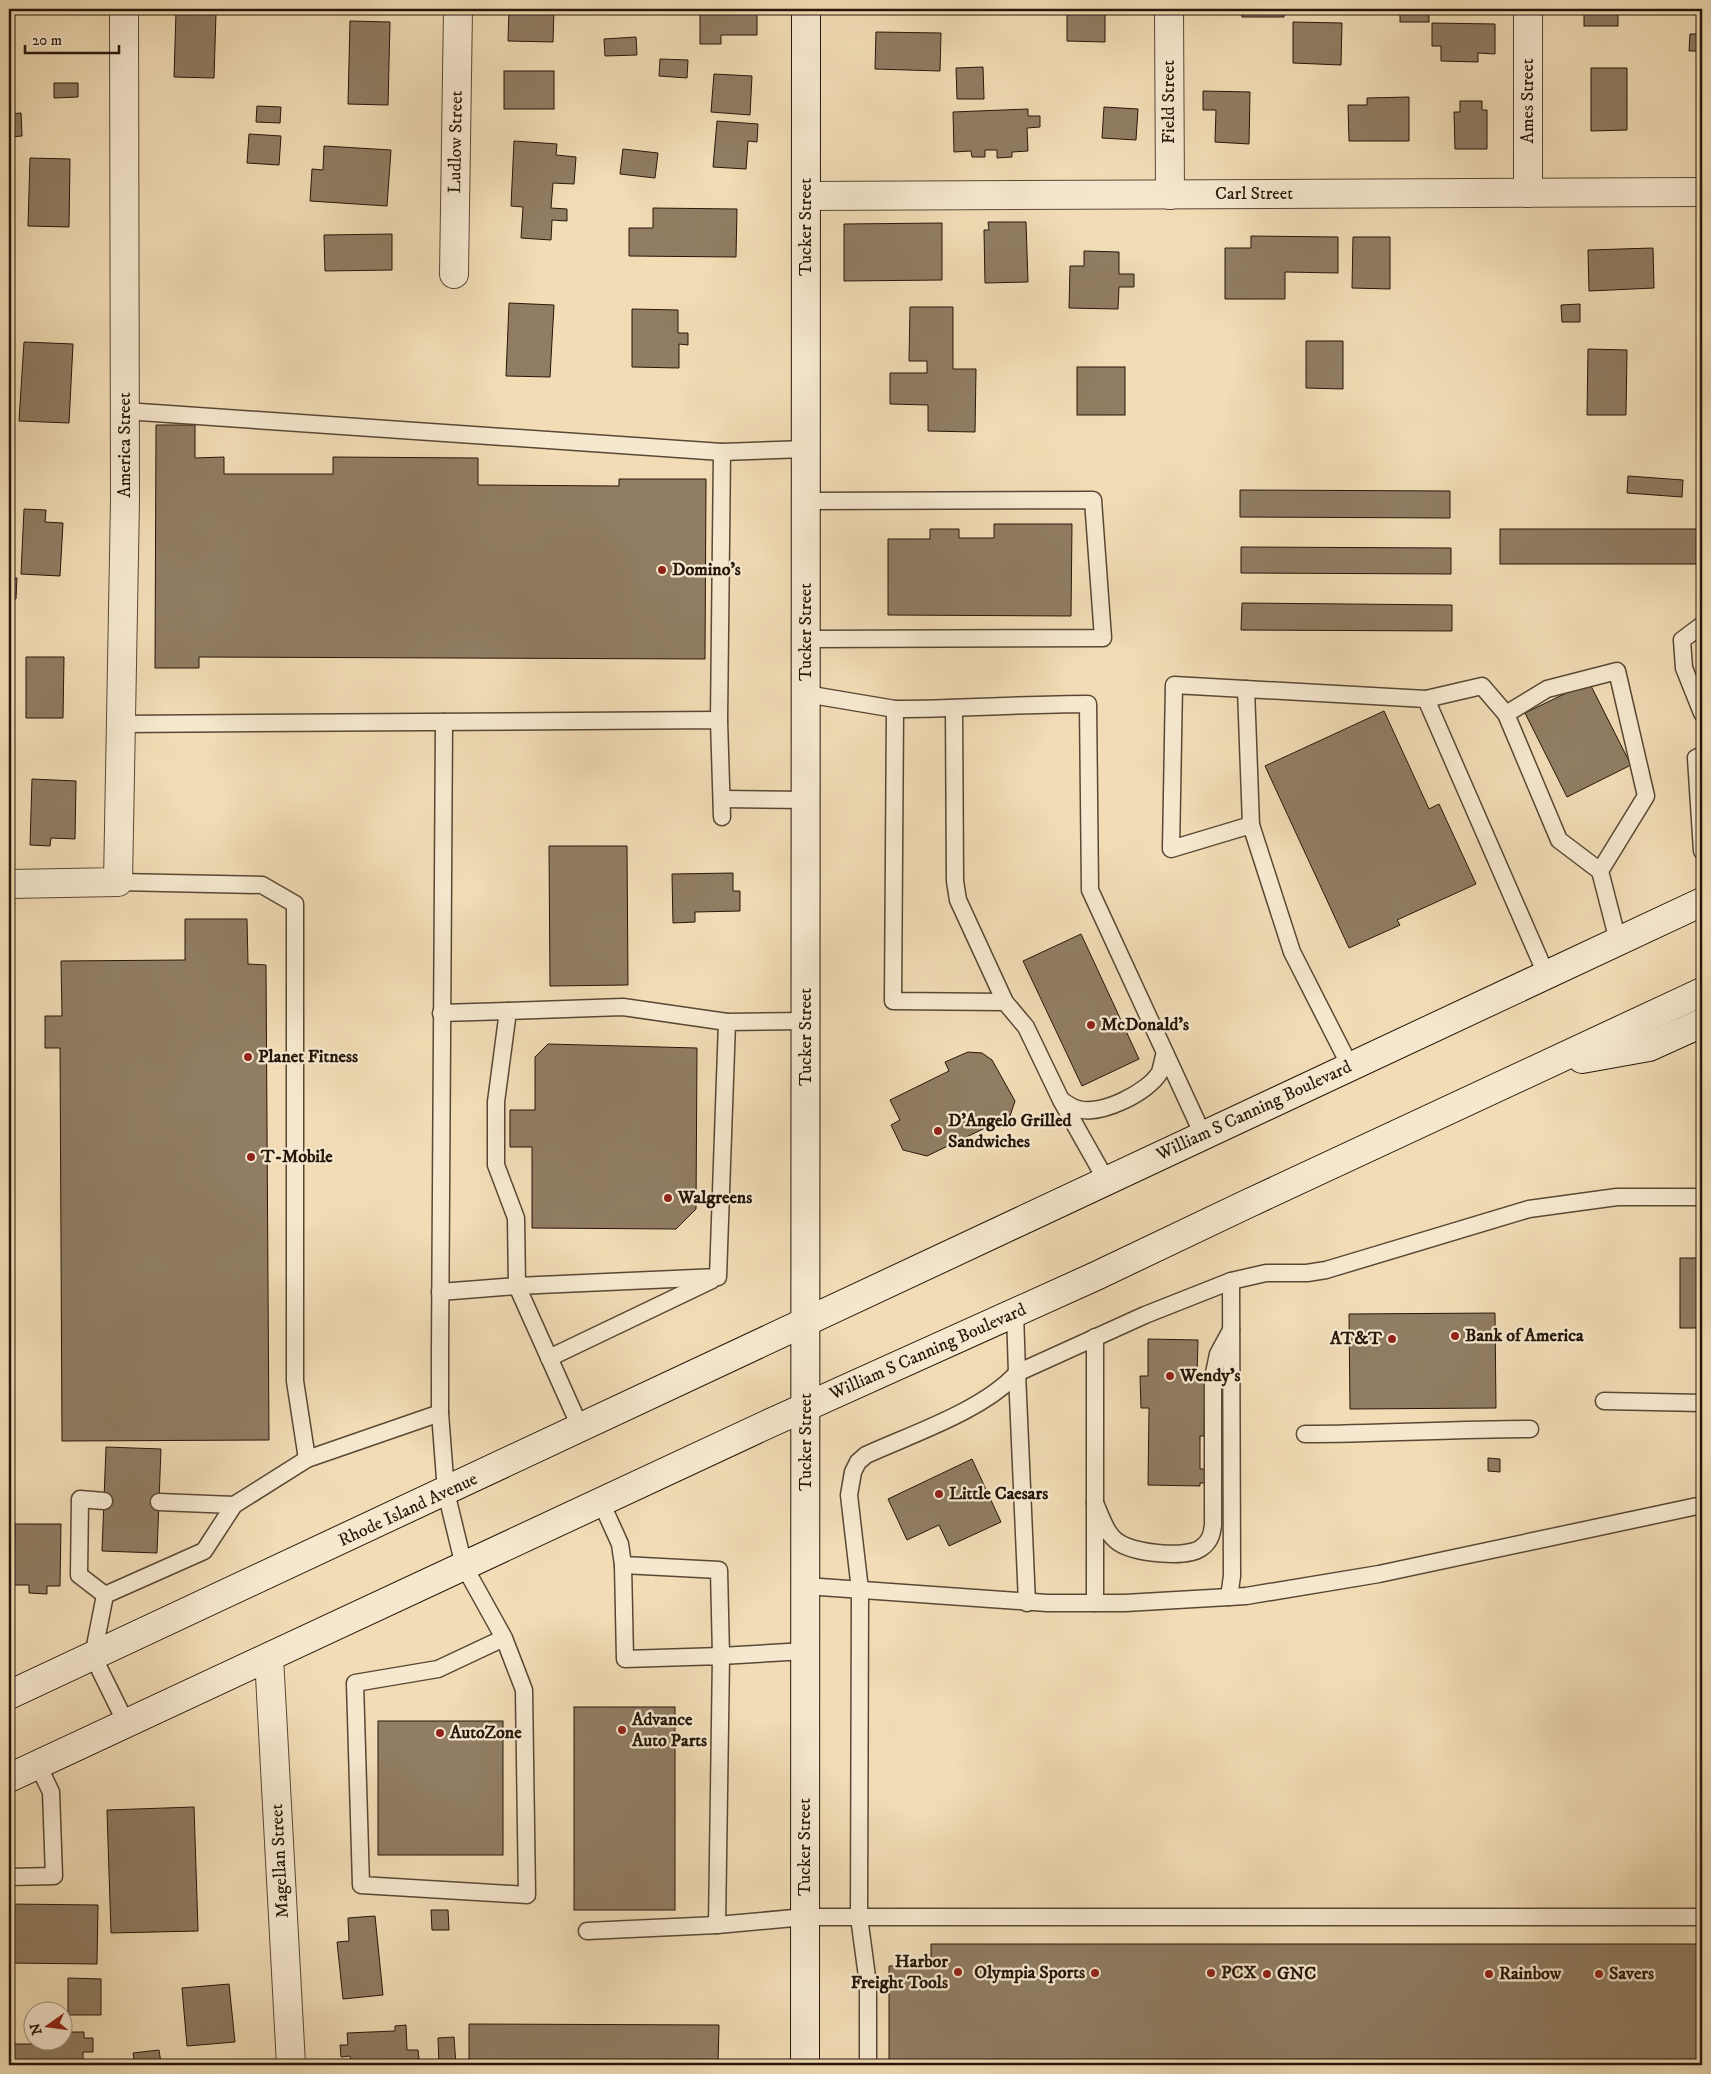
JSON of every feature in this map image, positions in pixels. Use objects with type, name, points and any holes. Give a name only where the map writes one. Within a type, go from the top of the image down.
[{"type":"street","name":"America Street","points":[[118,882],[125,411],[124,9]]},
{"type":"street","name":"Ludlow Street","points":[[454,274],[458,9]]},
{"type":"street","name":"Tucker Street","points":[[805,2065],[806,9]]},
{"type":"street","name":"Field Street","points":[[1169,9],[1170,194]]},
{"type":"street","name":"Ames Street","points":[[1528,9],[1528,193]]},
{"type":"street","name":"Carl Street","points":[[806,196],[1702,192]]},
{"type":"street","points":[[9,884],[118,882]]},
{"type":"street","name":"William S Canning Boulevard","points":[[806,1322],[1702,902]]},
{"type":"street","name":"William S Canning Boulevard","points":[[806,1407],[1015,1314],[1702,992]]},
{"type":"street","points":[[1544,1066],[1649,1047],[1702,1022]]},
{"type":"street","name":"Rhode Island Avenue","points":[[9,1695],[581,1429],[806,1322]]},
{"type":"street","points":[[9,1778],[806,1407]]},
{"type":"street","name":"Magellan Street","points":[[269,1657],[290,2065]]},
{"type":"lane","points":[[125,411],[722,452],[806,450]]},
{"type":"lane","points":[[722,452],[719,720],[722,816]]},
{"type":"lane","points":[[806,501],[1093,500],[1103,638],[806,639]]},
{"type":"lane","points":[[1702,625],[1682,640],[1684,668],[1702,713]]},
{"type":"lane","points":[[1506,714],[1547,689],[1617,670],[1646,796],[1600,871]]},
{"type":"lane","points":[[1250,825],[1171,849],[1174,685],[1426,699],[1482,686],[1506,714],[1559,840],[1600,871],[1618,941]]},
{"type":"lane","points":[[1246,689],[1250,825],[1292,952],[1350,1066]]},
{"type":"lane","points":[[806,694],[895,709],[954,709],[1011,704],[1088,704],[1090,890],[1203,1135]]},
{"type":"lane","points":[[1426,699],[1546,974]]},
{"type":"lane","points":[[895,709],[892,1002],[1005,1002]]},
{"type":"lane","points":[[954,709],[955,881],[958,900],[1005,1002],[1026,1026],[1061,1100],[1106,1180]]},
{"type":"lane","points":[[121,724],[719,720]]},
{"type":"lane","points":[[444,722],[440,1413],[446,1492],[464,1566],[504,1638],[524,1690],[527,1895],[361,1885],[355,1683],[438,1670],[504,1638]]},
{"type":"lane","points":[[1702,755],[1696,758],[1702,852]]},
{"type":"lane","points":[[722,800],[806,800]]},
{"type":"lane","points":[[118,882],[262,885],[295,904],[294,1381],[306,1459]]},
{"type":"lane","points":[[441,1012],[508,1012],[623,1007],[726,1022],[806,1021]]},
{"type":"lane","points":[[508,1012],[496,1102],[496,1165],[516,1218],[517,1286],[581,1429]]},
{"type":"lane","points":[[718,1277],[726,1022]]},
{"type":"lane","points":[[1061,1100],[1077,1109],[1091,1111],[1104,1108],[1147,1086],[1160,1072],[1165,1053]]},
{"type":"lane","points":[[868,2065],[868,1984],[858,1917],[860,1590],[849,1495],[850,1484],[858,1462],[866,1455],[977,1404],[1005,1386],[1017,1373],[1095,1337],[1231,1281],[1266,1273],[1307,1273],[1326,1270],[1505,1215],[1558,1204],[1617,1196],[1702,1197]]},
{"type":"lane","points":[[440,1292],[517,1286],[718,1277]]},
{"type":"lane","points":[[549,1358],[718,1277]]},
{"type":"lane","points":[[1229,1597],[1232,1576],[1231,1281]]},
{"type":"lane","points":[[1015,1314],[1022,1436],[1028,1603]]},
{"type":"lane","points":[[1095,1503],[1109,1533],[1114,1539],[1127,1547],[1155,1552],[1189,1553],[1201,1549],[1206,1544],[1212,1535],[1213,1525],[1213,1378],[1218,1354],[1232,1330]]},
{"type":"lane","points":[[1095,1337],[1095,1603]]},
{"type":"lane","points":[[1604,1401],[1702,1403]]},
{"type":"lane","points":[[106,1596],[204,1551],[234,1505],[306,1459],[440,1413]]},
{"type":"lane","points":[[1305,1434],[1380,1434],[1457,1429],[1530,1429]]},
{"type":"lane","points":[[104,1501],[80,1499],[79,1575],[106,1596]]},
{"type":"lane","points":[[159,1502],[234,1505]]},
{"type":"lane","points":[[601,1502],[620,1544],[623,1566],[625,1659],[805,1651]]},
{"type":"lane","points":[[806,1586],[1028,1603],[1095,1603],[1229,1597],[1278,1592],[1379,1574],[1702,1505]]},
{"type":"lane","points":[[623,1566],[719,1570],[721,1656],[717,1925]]},
{"type":"lane","points":[[106,1596],[93,1656],[126,1723]]},
{"type":"lane","points":[[9,1877],[54,1876],[51,1792],[38,1765]]},
{"type":"lane","points":[[588,1931],[717,1925],[805,1917],[1702,1917]]},
{"type":"building","points":[[509,9],[554,9],[553,42],[508,41]]},
{"type":"building","points":[[700,9],[757,9],[757,35],[721,35],[721,44],[700,44]]},
{"type":"building","points":[[846,9],[911,9],[911,13],[846,12]]},
{"type":"building","points":[[1067,9],[1105,9],[1105,42],[1067,41]]},
{"type":"building","points":[[1241,9],[1284,9],[1284,17],[1242,17]]},
{"type":"building","points":[[1400,9],[1429,9],[1429,22],[1400,22]]},
{"type":"building","points":[[1584,9],[1618,9],[1618,26],[1584,26]]},
{"type":"building","points":[[176,12],[216,13],[214,78],[174,77]]},
{"type":"building","points":[[350,21],[390,22],[388,105],[348,104]]},
{"type":"building","points":[[1293,22],[1342,23],[1341,65],[1293,63]]},
{"type":"building","points":[[1432,23],[1495,24],[1495,54],[1478,53],[1478,62],[1441,61],[1441,46],[1432,46]]},
{"type":"building","points":[[876,32],[941,33],[940,71],[875,69]]},
{"type":"building","points":[[1690,34],[1702,34],[1702,51],[1689,51]]},
{"type":"building","points":[[636,37],[637,55],[605,56],[604,39]]},
{"type":"building","points":[[660,59],[688,60],[687,78],[659,76]]},
{"type":"building","points":[[983,67],[984,99],[957,99],[956,68]]},
{"type":"building","points":[[1591,68],[1627,68],[1627,130],[1591,131]]},
{"type":"building","points":[[504,71],[554,71],[554,109],[504,109]]},
{"type":"building","points":[[714,74],[752,76],[750,115],[711,112]]},
{"type":"building","points":[[54,83],[78,83],[78,97],[54,98]]},
{"type":"building","points":[[1203,91],[1250,92],[1249,144],[1215,142],[1216,110],[1203,110]]},
{"type":"building","points":[[1409,97],[1409,141],[1349,141],[1348,105],[1367,105],[1367,98]]},
{"type":"building","points":[[1460,101],[1482,101],[1482,110],[1487,110],[1487,149],[1455,149],[1454,112],[1460,112]]},
{"type":"building","points":[[257,106],[281,107],[280,123],[256,122]]},
{"type":"building","points":[[1104,107],[1138,109],[1136,140],[1102,138]]},
{"type":"building","points":[[1028,109],[1028,116],[1040,116],[1040,127],[1027,128],[1028,151],[1012,152],[1012,157],[997,158],[997,150],[985,150],[985,157],[972,157],[971,151],[954,152],[953,112]]},
{"type":"building","points":[[21,113],[22,136],[9,137],[9,114]]},
{"type":"building","points":[[717,121],[758,124],[757,142],[748,141],[746,169],[713,167]]},
{"type":"building","points":[[249,134],[281,136],[279,165],[247,163]]},
{"type":"building","points":[[514,141],[557,144],[556,155],[576,157],[574,184],[553,183],[551,208],[567,209],[567,221],[552,220],[551,240],[521,238],[523,207],[511,206]]},
{"type":"building","points":[[324,146],[391,150],[387,206],[310,201],[312,169],[323,170]]},
{"type":"building","points":[[623,149],[658,153],[655,178],[620,174]]},
{"type":"building","points":[[30,158],[70,159],[69,227],[28,226]]},
{"type":"building","points":[[653,208],[737,209],[736,257],[629,256],[629,228],[653,228]]},
{"type":"building","points":[[988,222],[1026,222],[1028,282],[985,283],[984,230],[989,230]]},
{"type":"building","points":[[942,223],[942,280],[844,281],[844,224]]},
{"type":"building","points":[[392,234],[392,270],[325,271],[324,235]]},
{"type":"building","points":[[1251,236],[1338,237],[1338,273],[1285,272],[1285,299],[1225,299],[1225,248],[1251,248]]},
{"type":"building","points":[[1353,237],[1390,237],[1390,289],[1352,288]]},
{"type":"building","points":[[1653,248],[1654,288],[1589,291],[1588,250]]},
{"type":"building","points":[[1084,251],[1119,252],[1119,274],[1134,274],[1134,287],[1119,287],[1118,309],[1069,308],[1070,266],[1084,266]]},
{"type":"building","points":[[509,303],[554,305],[550,377],[506,376]]},
{"type":"building","points":[[1580,304],[1580,322],[1562,322],[1561,305]]},
{"type":"building","points":[[910,307],[953,307],[953,369],[976,369],[975,432],[928,431],[928,405],[890,404],[890,373],[927,373],[927,361],[909,361]]},
{"type":"building","points":[[632,309],[678,310],[678,333],[688,333],[688,345],[679,344],[679,368],[632,367]]},
{"type":"building","points":[[1306,341],[1343,341],[1343,389],[1306,388]]},
{"type":"building","points":[[24,342],[73,344],[69,423],[19,421]]},
{"type":"building","points":[[1588,349],[1627,350],[1626,415],[1587,415]]},
{"type":"building","points":[[1077,367],[1125,367],[1125,415],[1077,415]]},
{"type":"building","points":[[1698,391],[1702,391],[1702,424],[1699,424]]},
{"type":"building","points":[[156,425],[195,425],[195,458],[224,457],[224,474],[333,474],[333,457],[478,458],[478,485],[619,486],[619,479],[706,479],[705,659],[199,657],[199,668],[155,668]]},
{"type":"building","points":[[1628,476],[1683,480],[1682,497],[1627,493]]},
{"type":"building","points":[[1240,490],[1450,491],[1450,518],[1240,517]]},
{"type":"building","points":[[24,509],[46,510],[45,522],[63,523],[60,576],[21,574]]},
{"type":"building","points":[[994,524],[1072,524],[1071,616],[888,615],[888,539],[930,539],[930,529],[959,529],[959,538],[994,538]]},
{"type":"building","points":[[1500,529],[1702,529],[1702,564],[1500,564]]},
{"type":"building","points":[[1241,547],[1451,548],[1451,574],[1241,573]]},
{"type":"building","points":[[9,578],[17,578],[16,599],[9,599]]},
{"type":"building","points":[[1242,603],[1452,605],[1452,631],[1241,630]]},
{"type":"building","points":[[26,657],[64,657],[63,718],[26,718]]},
{"type":"building","points":[[1589,682],[1631,765],[1567,797],[1525,713]]},
{"type":"building","points":[[1384,711],[1429,809],[1439,804],[1476,884],[1397,920],[1400,925],[1349,948],[1265,766]]},
{"type":"building","points":[[32,779],[76,781],[75,839],[51,838],[50,846],[30,845]]},
{"type":"building","points":[[549,846],[627,846],[628,985],[550,986]]},
{"type":"building","points":[[733,873],[733,891],[740,891],[740,911],[695,912],[695,922],[673,923],[672,874]]},
{"type":"building","points":[[185,919],[247,919],[248,964],[266,965],[269,1440],[62,1441],[60,1048],[45,1048],[45,1016],[62,1016],[61,961],[185,960]]},
{"type":"building","points":[[1081,934],[1139,1059],[1082,1086],[1023,961]]},
{"type":"building","points":[[548,1044],[697,1048],[696,1209],[676,1229],[532,1228],[532,1147],[510,1147],[510,1110],[535,1110],[535,1057]]},
{"type":"building","points":[[968,1052],[982,1053],[992,1060],[1015,1101],[1010,1116],[927,1156],[903,1150],[891,1125],[900,1120],[890,1100],[949,1071],[945,1062]]},
{"type":"building","points":[[1680,1258],[1702,1258],[1702,1328],[1680,1328]]},
{"type":"building","points":[[1495,1313],[1496,1408],[1350,1409],[1349,1314]]},
{"type":"building","points":[[1148,1339],[1198,1340],[1197,1376],[1205,1377],[1204,1436],[1200,1436],[1200,1469],[1205,1469],[1205,1483],[1200,1483],[1200,1486],[1148,1485],[1149,1408],[1141,1408],[1140,1376],[1148,1376]]},
{"type":"building","points":[[106,1447],[161,1449],[157,1553],[102,1551]]},
{"type":"building","points":[[1488,1458],[1500,1459],[1500,1472],[1488,1471]]},
{"type":"building","points":[[972,1459],[1001,1522],[949,1546],[939,1525],[907,1540],[888,1499]]},
{"type":"building","points":[[15,1524],[61,1524],[60,1586],[47,1586],[47,1594],[29,1593],[29,1585],[14,1585]]},
{"type":"building","points":[[574,1707],[675,1707],[675,1910],[574,1910]]},
{"type":"building","points":[[378,1721],[503,1721],[503,1855],[378,1855]]},
{"type":"building","points":[[194,1807],[198,1931],[111,1933],[107,1810]]},
{"type":"building","points":[[9,1904],[98,1905],[97,1964],[9,1963]]},
{"type":"building","points":[[431,1910],[448,1910],[449,1930],[432,1930]]},
{"type":"building","points":[[375,1916],[383,1995],[343,1999],[337,1942],[349,1941],[348,1918]]},
{"type":"building","points":[[931,1944],[1702,1944],[1702,2065],[889,2065],[889,1966],[931,1966]]},
{"type":"building","points":[[68,1978],[101,1979],[101,2015],[72,2015],[72,2002],[68,2002]]},
{"type":"building","points":[[229,1984],[235,2042],[187,2046],[182,1988]]},
{"type":"building","points":[[469,2024],[719,2025],[718,2065],[469,2065]]},
{"type":"building","points":[[406,2025],[407,2050],[418,2050],[419,2059],[407,2060],[407,2065],[351,2065],[350,2056],[341,2057],[340,2045],[348,2045],[347,2033],[395,2031],[395,2026]]},
{"type":"building","points":[[72,2032],[84,2032],[84,2038],[93,2038],[93,2052],[83,2052],[83,2065],[14,2065],[14,2044],[22,2044],[22,2052],[72,2052]]},
{"type":"building","points":[[454,2037],[456,2065],[439,2065],[438,2038]]},
{"type":"building","points":[[159,2050],[161,2063],[135,2065],[133,2053]]},
{"type":"place","name":"Domino's","points":[[662,570]]},
{"type":"place","name":"McDonald's","points":[[1091,1025]]},
{"type":"place","name":"Planet Fitness","points":[[248,1057]]},
{"type":"place","name":"D'Angelo Grilled Sandwiches","points":[[938,1131]]},
{"type":"place","name":"T-Mobile","points":[[251,1157]]},
{"type":"place","name":"Walgreens","points":[[668,1198]]},
{"type":"place","name":"Bank of America","points":[[1455,1336]]},
{"type":"place","name":"AT&T","points":[[1392,1339]]},
{"type":"place","name":"Wendy's","points":[[1170,1376]]},
{"type":"place","name":"Little Caesars","points":[[939,1494]]},
{"type":"place","name":"Advance Auto Parts","points":[[622,1730]]},
{"type":"place","name":"AutoZone","points":[[440,1733]]},
{"type":"place","name":"Harbor Freight Tools","points":[[958,1972]]},
{"type":"place","name":"Olympia Sports","points":[[1095,1973]]},
{"type":"place","name":"PCX","points":[[1211,1973]]},
{"type":"place","name":"GNC","points":[[1267,1974]]},
{"type":"place","name":"Rainbow","points":[[1489,1974]]},
{"type":"place","name":"Savers","points":[[1599,1974]]}]
